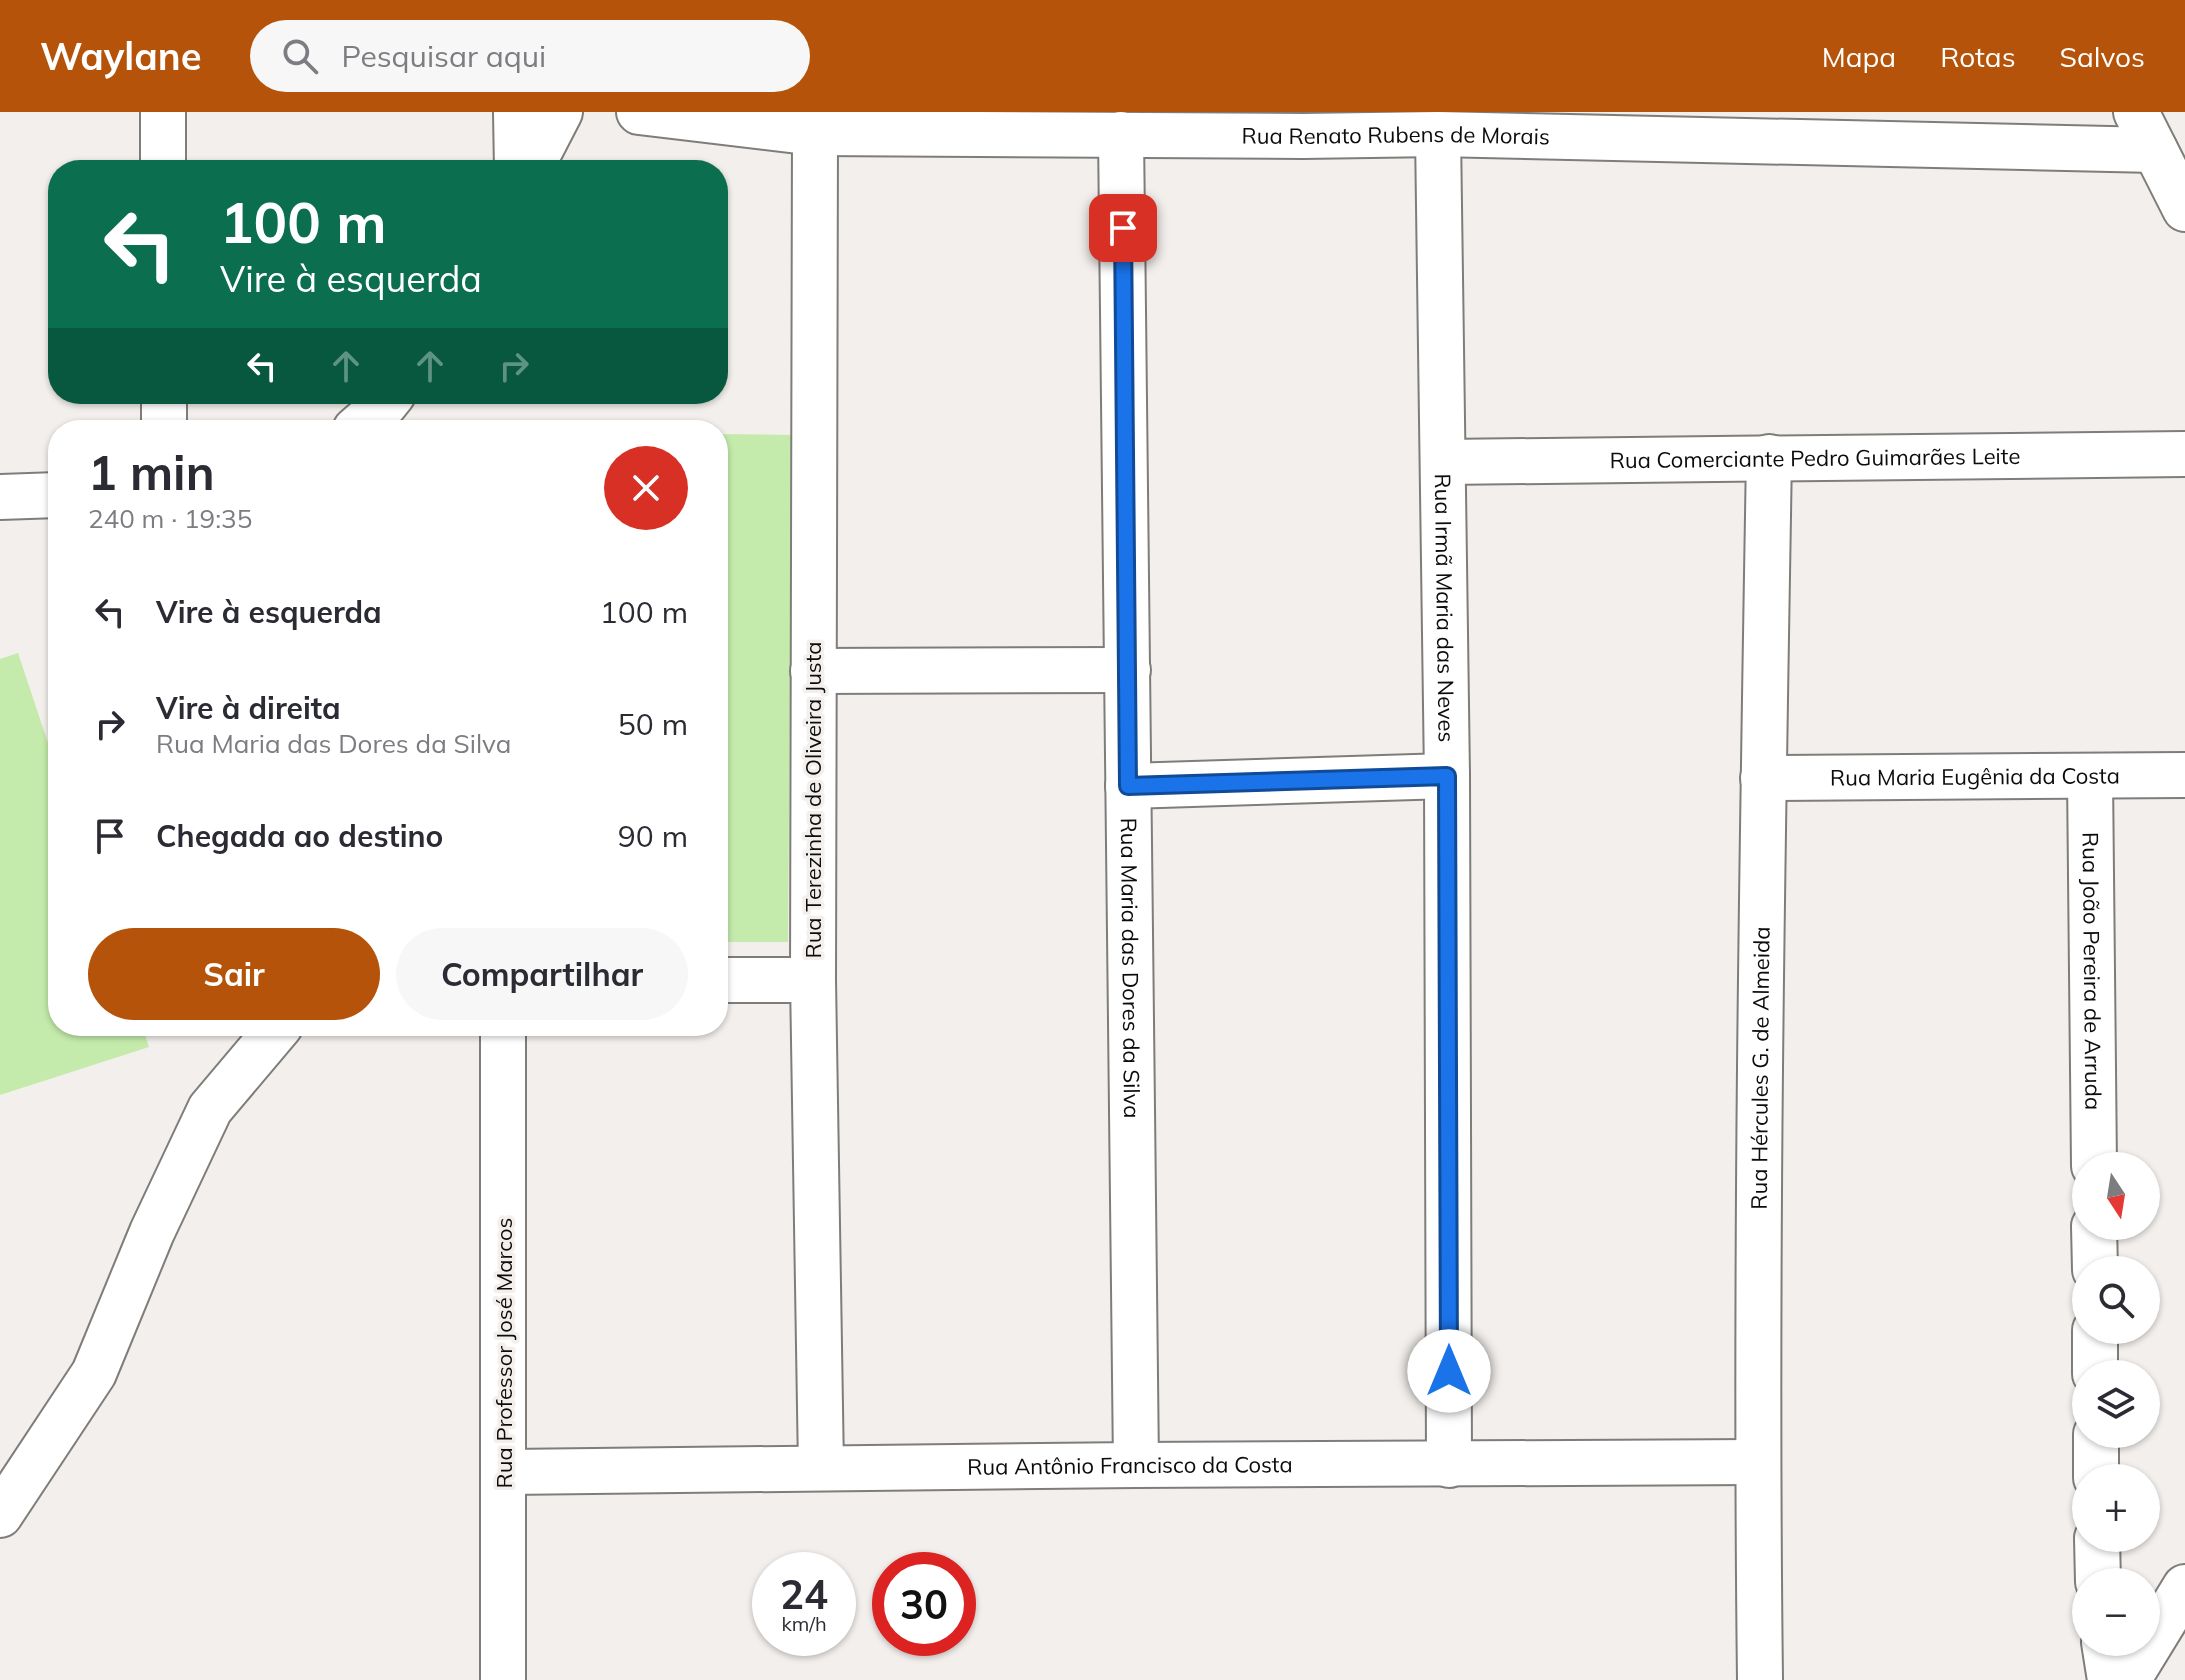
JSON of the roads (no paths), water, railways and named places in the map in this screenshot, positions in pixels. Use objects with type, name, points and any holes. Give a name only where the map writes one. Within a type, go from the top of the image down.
[{"type":"street","points":[[163,112],[163,160]]},
{"type":"street","points":[[516,112],[517,160]]},
{"type":"street","points":[[535,160],[560,112]]},
{"type":"street","name":"Rua Renato Rubens de Morais","points":[[639,112],[815,133],[1121,134],[1303,124],[1438,134],[2145,131]]},
{"type":"street","points":[[2145,131],[2185,209]]},
{"type":"street","name":"Rua Terezinha de Oliveira Justa","points":[[815,133],[813,980],[821,1468]]},
{"type":"street","name":"Rua Maria das Dores da Silva","points":[[1121,134],[1136,1465]]},
{"type":"street","name":"Rua Irmã Maria das Neves","points":[[1438,134],[1447,776],[1449,1465]]},
{"type":"street","points":[[367,420],[385,404]]},
{"type":"street","name":"Rua Comerciante Pedro Guimarães Leite","points":[[1443,462],[2185,454]]},
{"type":"street","name":"Rua Hércules G. de Almeida","points":[[1760,1680],[1757,1462],[1769,457]]},
{"type":"street","points":[[0,497],[48,495]]},
{"type":"street","points":[[813,671],[1128,670]]},
{"type":"street","name":"Rua Maria Eugênia da Costa","points":[[1763,778],[2185,775]]},
{"type":"street","points":[[1128,786],[1447,776]]},
{"type":"street","name":"Rua João Pereira de Arruda","points":[[2090,777],[2094,1152]]},
{"type":"street","points":[[728,980],[813,980]]},
{"type":"street","points":[[0,1515],[94,1373],[152,1232],[210,1109],[272,1036]]},
{"type":"street","name":"Rua Professor José Marcos","points":[[503,1036],[503,1680]]},
{"type":"street","name":"Rua Antônio Francisco da Costa","points":[[504,1472],[1757,1462]]},
{"type":"street","points":[[2128,1680],[2185,1587]]},
{"type":"street","points":[[2106,1656],[2110,1680]]}]
